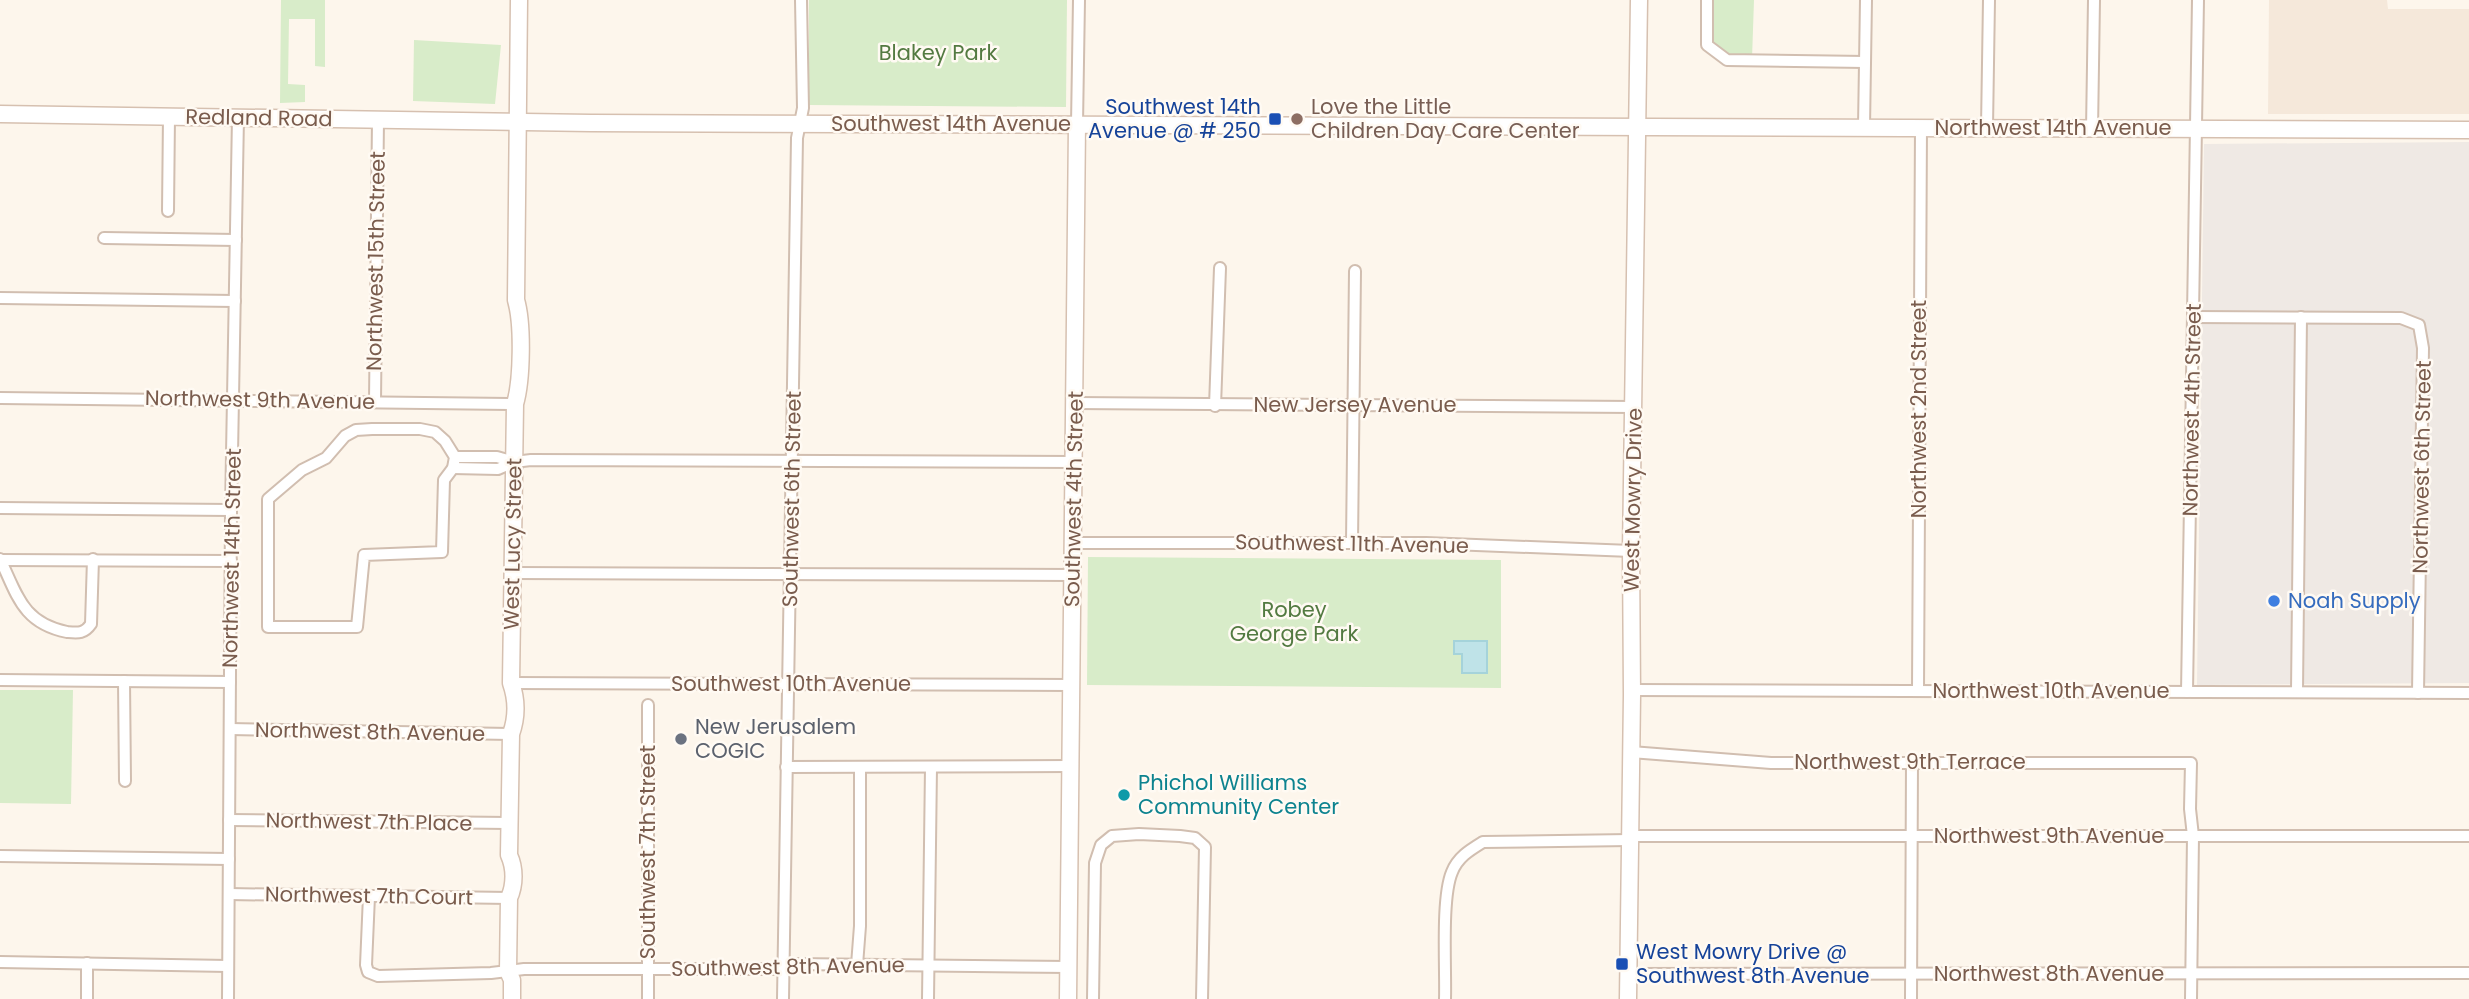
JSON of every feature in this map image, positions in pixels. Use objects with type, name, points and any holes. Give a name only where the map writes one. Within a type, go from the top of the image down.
[{"type":"street","name":"West Lucy Street","points":[[508,971],[509,898],[513,889],[513,864],[509,855],[511,734],[515,721],[516,696],[511,683],[514,404],[519,390],[520,313],[516,300],[519,0]]},
{"type":"street","name":"Southwest 6th Street","points":[[783,999],[797,138],[803,81],[801,0]]},
{"type":"street","name":"Southwest 4th Street","points":[[1068,999],[1079,0]]},
{"type":"street","name":"West Mowry Drive","points":[[1629,999],[1631,551],[1639,0]]},
{"type":"street","points":[[1707,0],[1707,45],[1727,60],[1866,62]]},
{"type":"street","points":[[1864,127],[1866,0]]},
{"type":"street","points":[[1987,127],[1989,0]]},
{"type":"street","points":[[2092,130],[2094,0]]},
{"type":"street","name":"Northwest 4th Street","points":[[2187,692],[2198,0]]},
{"type":"street","name":"Redland Road","points":[[0,114],[517,122]]},
{"type":"street","points":[[169,116],[169,211]]},
{"type":"street","name":"Northwest 14th Street","points":[[228,999],[231,510],[239,117]]},
{"type":"street","name":"Northwest 15th Street","points":[[374,402],[378,119]]},
{"type":"street","name":"Southwest 14th Avenue","points":[[517,122],[1637,127]]},
{"type":"street","name":"Northwest 14th Avenue","points":[[1637,127],[2469,130]]},
{"type":"street","name":"Northwest 2nd Street","points":[[1918,691],[1921,127]]},
{"type":"street","points":[[104,238],[236,240]]},
{"type":"street","points":[[1215,406],[1220,268]]},
{"type":"street","points":[[1352,543],[1355,271]]},
{"type":"street","points":[[0,298],[235,301]]},
{"type":"street","points":[[2193,317],[2301,317],[2297,691]]},
{"type":"street","name":"Northwest 6th Street","points":[[2301,317],[2401,318],[2419,325],[2424,348],[2418,694]]},
{"type":"street","name":"Northwest 9th Avenue","points":[[2,396],[514,404]]},
{"type":"street","name":"New Jersey Avenue","points":[[1075,403],[1635,407]]},
{"type":"street","points":[[420,429],[435,432],[445,441],[454,463],[444,480],[442,552],[364,555],[357,626],[268,627],[268,499],[302,470],[326,458],[345,436],[356,430],[420,429]]},
{"type":"street","points":[[454,463],[497,457],[514,462],[1074,462]]},
{"type":"street","points":[[0,508],[231,510]]},
{"type":"street","name":"Southwest 11th Avenue","points":[[1073,543],[1426,544],[1631,551]]},
{"type":"street","points":[[93,559],[91,624],[87,631],[77,633],[58,630],[32,616],[16,598],[0,560],[93,559],[231,561]]},
{"type":"street","points":[[513,573],[1073,575]]},
{"type":"street","points":[[0,680],[230,682]]},
{"type":"street","points":[[124,681],[125,781]]},
{"type":"street","name":"Southwest 10th Avenue","points":[[511,683],[1072,685]]},
{"type":"street","name":"Northwest 10th Avenue","points":[[1632,690],[2469,693]]},
{"type":"street","name":"Southwest 7th Street","points":[[648,705],[648,999]]},
{"type":"street","name":"Northwest 8th Avenue","points":[[230,729],[511,734]]},
{"type":"street","name":"Northwest 9th Terrace","points":[[1630,752],[1771,763],[2191,762],[2190,809],[2193,836]]},
{"type":"street","points":[[1910,999],[1912,761]]},
{"type":"street","points":[[786,767],[1071,766]]},
{"type":"street","points":[[857,965],[860,926],[860,767]]},
{"type":"street","points":[[928,999],[931,767]]},
{"type":"street","name":"Northwest 7th Place","points":[[229,820],[509,823]]},
{"type":"street","points":[[1093,999],[1095,863],[1101,845],[1112,836],[1126,835],[1195,838],[1205,847],[1202,999]]},
{"type":"street","name":"Northwest 9th Avenue","points":[[1445,999],[1447,894],[1452,872],[1463,855],[1483,842],[1912,836],[2469,836]]},
{"type":"street","points":[[2191,999],[2193,836]]},
{"type":"street","points":[[0,856],[229,859]]},
{"type":"street","name":"Northwest 7th Court","points":[[229,894],[509,898]]},
{"type":"street","name":"Southwest 8th Avenue","points":[[369,896],[365,960],[368,972],[373,976],[524,969],[783,969],[794,964],[1069,967]]},
{"type":"street","points":[[1069,928],[1094,929]]},
{"type":"street","points":[[0,962],[228,965]]},
{"type":"street","points":[[87,963],[87,999]]},
{"type":"street","points":[[503,999],[504,977],[508,971],[512,979],[512,999]]},
{"type":"street","name":"Northwest 8th Avenue","points":[[1629,974],[2469,973]]},
{"type":"shaded area","points":[[2269,0],[2387,0],[2388,9],[2469,9],[2469,114],[2268,114]]},
{"type":"shaded area","points":[[2469,142],[2469,683],[2197,685],[2204,144]]},
{"type":"green space","points":[[281,0],[325,0],[325,67],[315,66],[315,19],[289,19],[288,84],[305,85],[305,102],[280,103]]},
{"type":"green space","name":"Blakey Park","points":[[809,0],[1067,0],[1066,107],[809,105]]},
{"type":"green space","points":[[1708,0],[1754,0],[1752,59],[1727,58],[1708,44]]},
{"type":"green space","points":[[414,40],[501,45],[495,104],[413,101]]},
{"type":"green space","name":"Robey George Park","points":[[1088,557],[1501,560],[1501,688],[1087,685]]},
{"type":"green space","points":[[0,690],[73,690],[71,804],[0,803]]},
{"type":"water","points":[[1454,641],[1487,641],[1487,673],[1462,673],[1462,654],[1454,654]]},
{"type":"place","name":"Southwest 14th Avenue @ # 250","points":[[1275,119]]},
{"type":"place","name":"Love the Little Children Day Care Center","points":[[1297,119]]},
{"type":"place","name":"Noah Supply","points":[[2274,601]]},
{"type":"place","name":"New Jerusalem COGIC","points":[[681,739]]},
{"type":"place","name":"Phichol Williams Community Center","points":[[1124,795]]},
{"type":"place","name":"West Mowry Drive @ Southwest 8th Avenue","points":[[1622,964]]}]
